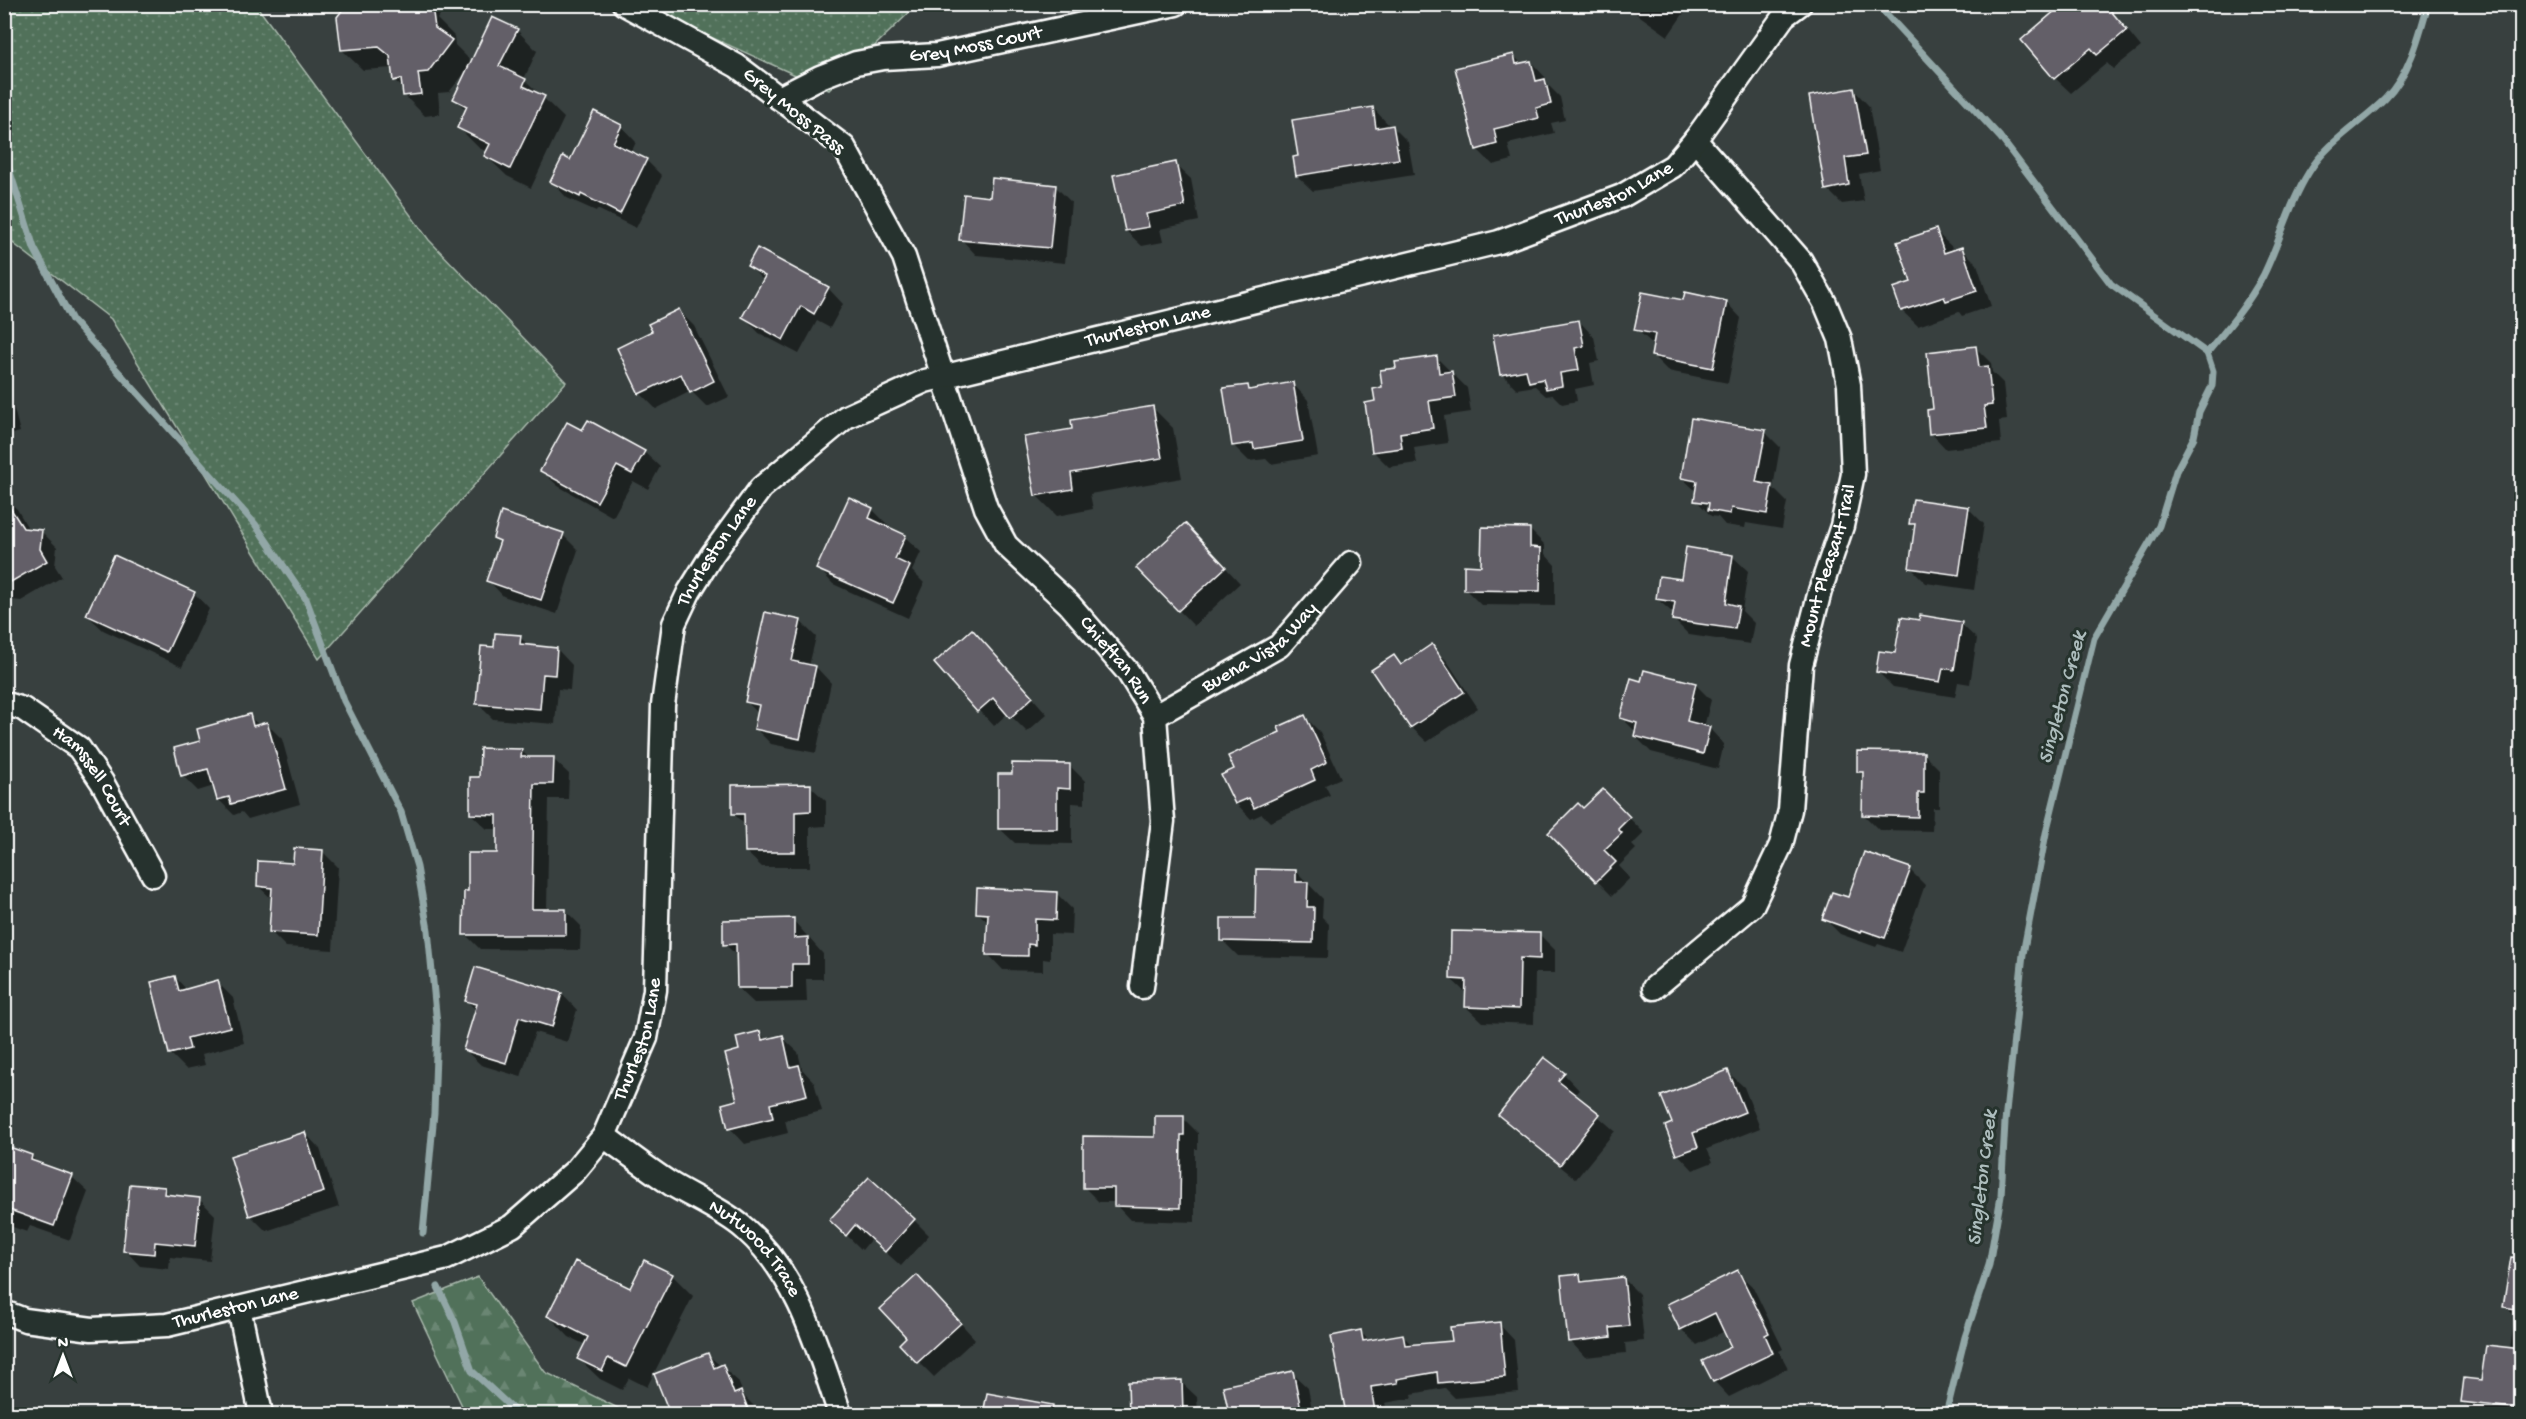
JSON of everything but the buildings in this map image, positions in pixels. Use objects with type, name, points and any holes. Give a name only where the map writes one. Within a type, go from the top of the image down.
[{"type":"street","name":"Grey Moss Pass","points":[[624,4],[737,66],[844,147],[904,257],[944,374]]},
{"type":"street","name":"Grey Moss Court","points":[[779,98],[820,77],[856,63],[883,58],[937,55],[1176,4]]},
{"type":"street","name":"Thurleston Lane","points":[[4,1312],[25,1320],[92,1329],[167,1325],[447,1258],[512,1226],[575,1171],[604,1136],[646,1038],[655,990],[663,705],[674,624],[689,592],[712,555],[761,488],[846,417],[944,374],[1499,242],[1622,196],[1673,165],[1695,140],[1784,16],[1800,4]]},
{"type":"street","name":"Mount Pleasant Trail","points":[[1654,988],[1752,906],[1781,845],[1790,810],[1801,665],[1820,591],[1842,526],[1853,474],[1849,385],[1840,339],[1826,303],[1801,261],[1695,140]]},
{"type":"street","name":"Chieftan Run","points":[[944,374],[986,508],[1006,545],[1069,604],[1128,672],[1155,716],[1163,821],[1142,987]]},
{"type":"street","name":"Buena Vista Way","points":[[1155,716],[1279,646],[1351,563]]},
{"type":"street","name":"Hamssell Court","points":[[4,703],[23,709],[79,748],[102,782],[153,875]]},
{"type":"street","name":"Nutwood Trace","points":[[604,1136],[670,1183],[745,1228],[773,1260],[793,1290],[813,1335],[840,1414]]},
{"type":"street","points":[[239,1308],[261,1414]]},
{"type":"green space","points":[[4,5],[256,5],[429,240],[566,382],[319,659],[111,319],[5,237]]},
{"type":"green space","points":[[656,5],[917,5],[829,90],[686,26]]},
{"type":"green space","points":[[478,1277],[545,1372],[622,1410],[625,1414],[466,1414],[413,1303]]},
{"type":"waterway","points":[[1877,4],[2000,137],[2111,284],[2207,353]]},
{"type":"waterway","name":"Singleton Creek","points":[[2207,353],[2237,316],[2263,276],[2296,197],[2316,161],[2376,108],[2401,79],[2412,55],[2428,4]]},
{"type":"waterway","points":[[4,153],[34,248],[72,320],[255,524],[306,599],[344,701],[401,812],[417,867],[428,930],[437,1024],[434,1113],[423,1233]]},
{"type":"waterway","name":"Singleton Creek","points":[[1946,1414],[1965,1337],[1989,1265],[2001,1196],[2005,1122],[2023,954],[2046,833],[2094,638],[2159,526],[2176,471],[2194,437],[2199,412],[2212,386],[2213,371],[2207,353]]},
{"type":"waterway","points":[[438,1287],[455,1322],[472,1371],[518,1414]]}]
